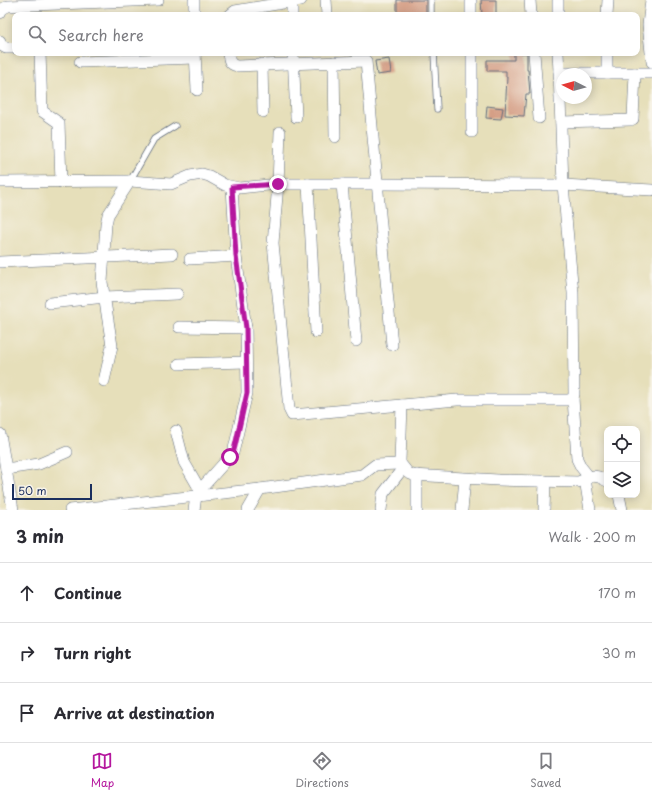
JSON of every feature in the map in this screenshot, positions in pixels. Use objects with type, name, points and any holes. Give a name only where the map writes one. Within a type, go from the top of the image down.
[{"type":"street","points":[[0,13],[2,9],[8,6],[158,0]]},
{"type":"street","points":[[194,0],[194,12]]},
{"type":"street","points":[[326,0],[327,12]]},
{"type":"street","points":[[471,0],[471,12]]},
{"type":"street","points":[[530,0],[531,12]]},
{"type":"street","points":[[558,0],[558,12]]},
{"type":"street","points":[[608,0],[608,12]]},
{"type":"street","points":[[651,0],[648,25],[652,62]]},
{"type":"street","points":[[234,12],[296,1],[293,12]]},
{"type":"street","points":[[0,41],[1,46],[12,48]]},
{"type":"street","points":[[40,56],[42,111],[59,123],[61,182]]},
{"type":"street","points":[[80,62],[179,56]]},
{"type":"street","points":[[195,56],[197,90]]},
{"type":"street","points":[[229,56],[230,62],[234,65],[262,64],[293,58],[367,62],[392,345]]},
{"type":"street","points":[[472,56],[472,132]]},
{"type":"street","points":[[534,56],[539,118]]},
{"type":"street","points":[[558,56],[559,68]]},
{"type":"street","points":[[607,56],[607,73]]},
{"type":"street","points":[[293,58],[296,117]]},
{"type":"street","points":[[331,59],[335,137]]},
{"type":"street","points":[[262,64],[263,112]]},
{"type":"street","points":[[592,73],[652,73]]},
{"type":"street","points":[[561,122],[633,119],[635,73]]},
{"type":"street","points":[[560,104],[563,185],[573,294],[573,398],[577,458],[587,478],[590,510]]},
{"type":"street","points":[[280,132],[278,184],[273,243],[290,412],[294,415],[457,400],[568,400],[573,398]]},
{"type":"street","points":[[0,182],[130,181],[171,184],[190,176],[202,174],[232,187],[278,184],[563,185],[652,190]]},
{"type":"street","points":[[104,381],[112,346],[102,282],[106,220],[130,181]]},
{"type":"street","points":[[308,184],[316,332]]},
{"type":"street","points":[[342,184],[356,341]]},
{"type":"street","points":[[194,510],[200,494],[233,453],[246,403],[246,328],[236,256],[232,187]]},
{"type":"street","points":[[0,262],[172,254]]},
{"type":"street","points":[[190,259],[236,256]]},
{"type":"street","points":[[50,303],[105,297],[176,294]]},
{"type":"street","points":[[180,327],[246,328]]},
{"type":"street","points":[[179,364],[246,362]]},
{"type":"street","points":[[382,510],[383,494],[401,466],[402,405]]},
{"type":"street","points":[[176,431],[184,462],[200,494]]},
{"type":"street","points":[[0,434],[13,510]]},
{"type":"street","points":[[6,469],[39,464],[67,452]]},
{"type":"street","points":[[70,510],[200,494],[260,489],[362,475],[375,465],[401,466],[410,474],[465,479],[578,482],[587,478],[599,477],[604,480]]},
{"type":"street","points":[[417,510],[418,475]]},
{"type":"street","points":[[462,510],[465,479]]},
{"type":"street","points":[[544,510],[545,481]]},
{"type":"street","points":[[248,510],[260,489]]},
{"type":"street","points":[[620,498],[622,510]]},
{"type":"lane","points":[[431,0],[431,12]]},
{"type":"lane","points":[[434,56],[437,109]]},
{"type":"lane","points":[[130,181],[154,139],[175,126]]},
{"type":"building","points":[[397,0],[426,0],[426,12],[397,12]]},
{"type":"building","points":[[481,0],[496,0],[496,12],[482,12]]},
{"type":"building","points":[[514,56],[527,56],[530,94],[526,94],[524,116],[505,115],[506,71],[487,71],[487,60],[514,60]]},
{"type":"building","points":[[389,59],[391,73],[377,75],[375,61]]},
{"type":"building","points":[[487,106],[503,108],[501,119],[486,118]]},
{"type":"route","points":[[230,457],[235,446],[246,403],[247,393],[246,328],[236,256],[232,187],[239,188],[278,184]]}]
